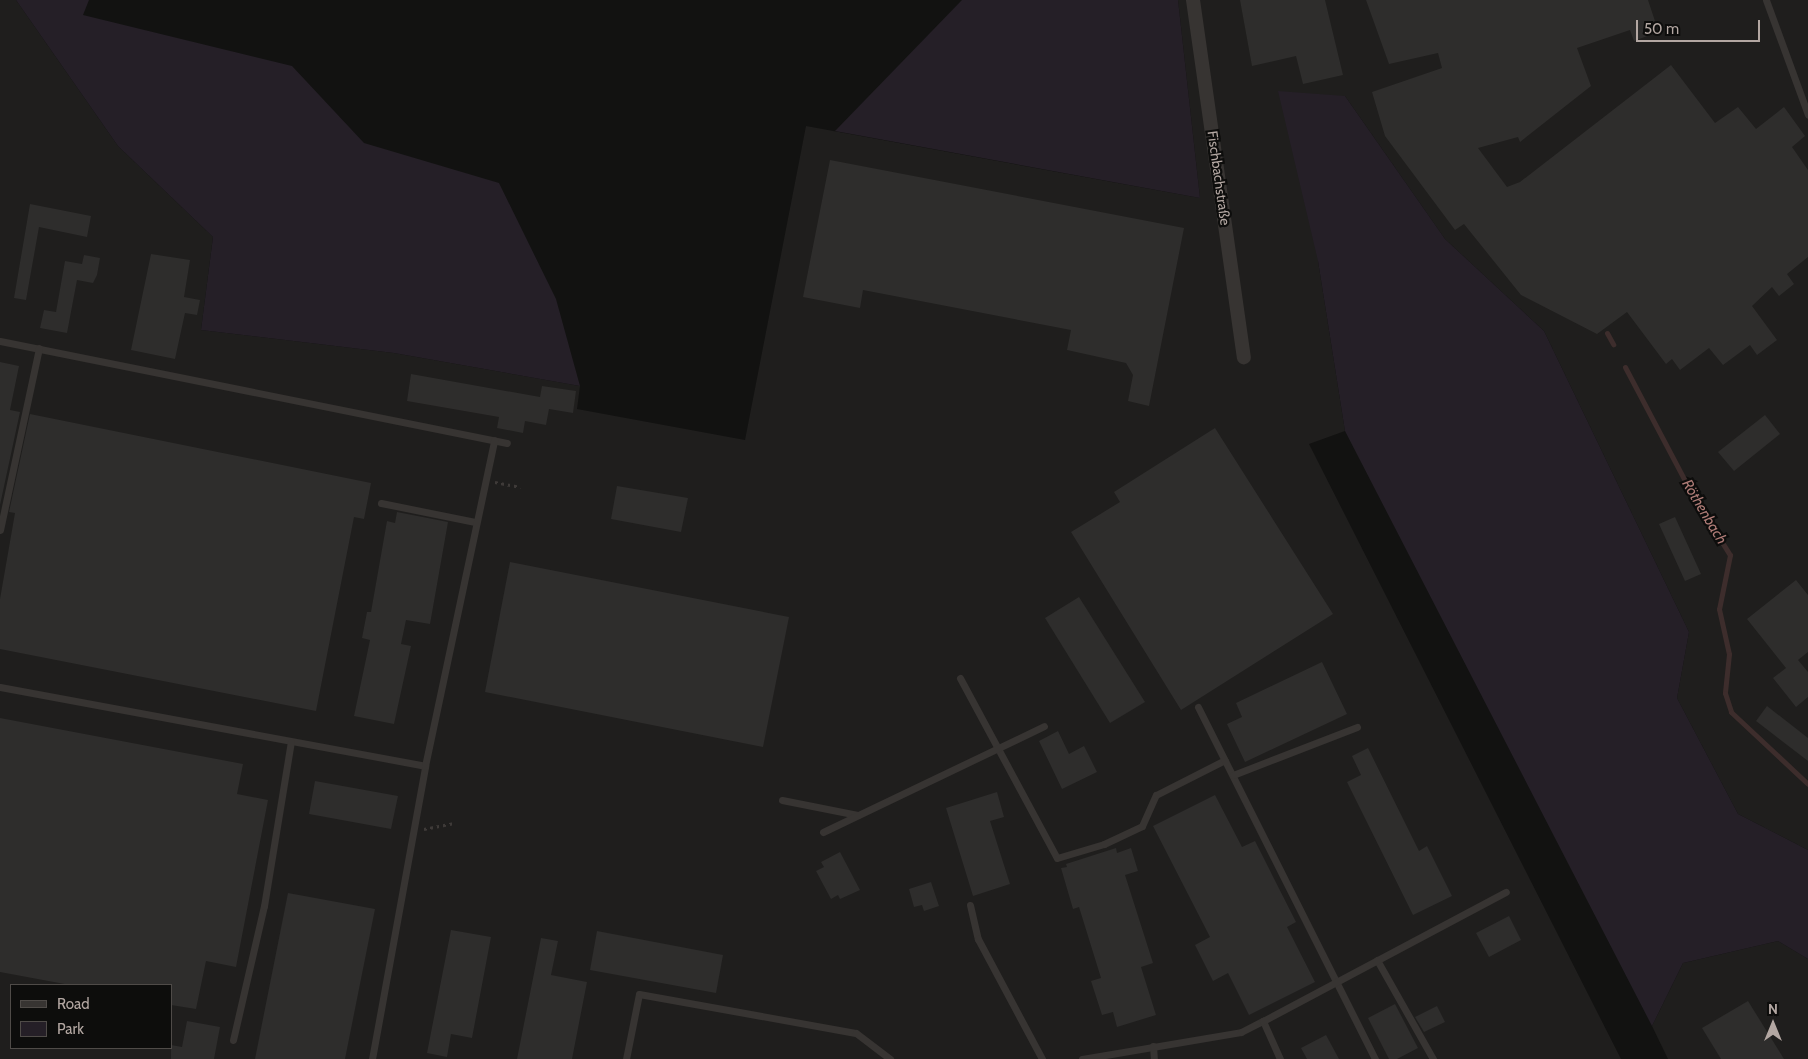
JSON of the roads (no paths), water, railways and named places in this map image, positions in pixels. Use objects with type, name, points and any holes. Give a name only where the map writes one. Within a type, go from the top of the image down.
[{"type":"street","name":"Fischbachstraße","points":[[1193,0],[1244,357]]},
{"type":"lane","points":[[1766,0],[1808,115]]},
{"type":"lane","points":[[0,341],[508,443]]},
{"type":"lane","points":[[0,530],[39,348]]},
{"type":"lane","points":[[372,1059],[425,766],[475,522],[494,440]]},
{"type":"lane","points":[[381,503],[475,522]]},
{"type":"lane","points":[[960,678],[1057,858],[1104,844],[1142,826],[1156,795],[1225,760]]},
{"type":"lane","points":[[0,688],[425,766]]},
{"type":"lane","points":[[1198,707],[1375,1059]]},
{"type":"lane","points":[[823,832],[1044,726]]},
{"type":"lane","points":[[1232,775],[1356,727]]},
{"type":"lane","points":[[233,1040],[264,906],[292,742]]},
{"type":"lane","points":[[782,800],[858,815]]},
{"type":"lane","points":[[1082,1059],[1241,1032],[1506,892]]},
{"type":"lane","points":[[970,905],[978,939],[1042,1059]]},
{"type":"lane","points":[[1377,960],[1433,1059]]},
{"type":"lane","points":[[626,1059],[639,994],[856,1033],[890,1059]]},
{"type":"lane","points":[[1263,1022],[1280,1059]]},
{"type":"lane","points":[[1152,1046],[1154,1059]]},
{"type":"waterway","name":"Röthenbach","points":[[1607,333],[1613,344]]},
{"type":"waterway","name":"Röthenbach","points":[[1625,367],[1692,494],[1730,555],[1719,609],[1729,654],[1725,693],[1731,712],[1808,784]]}]
